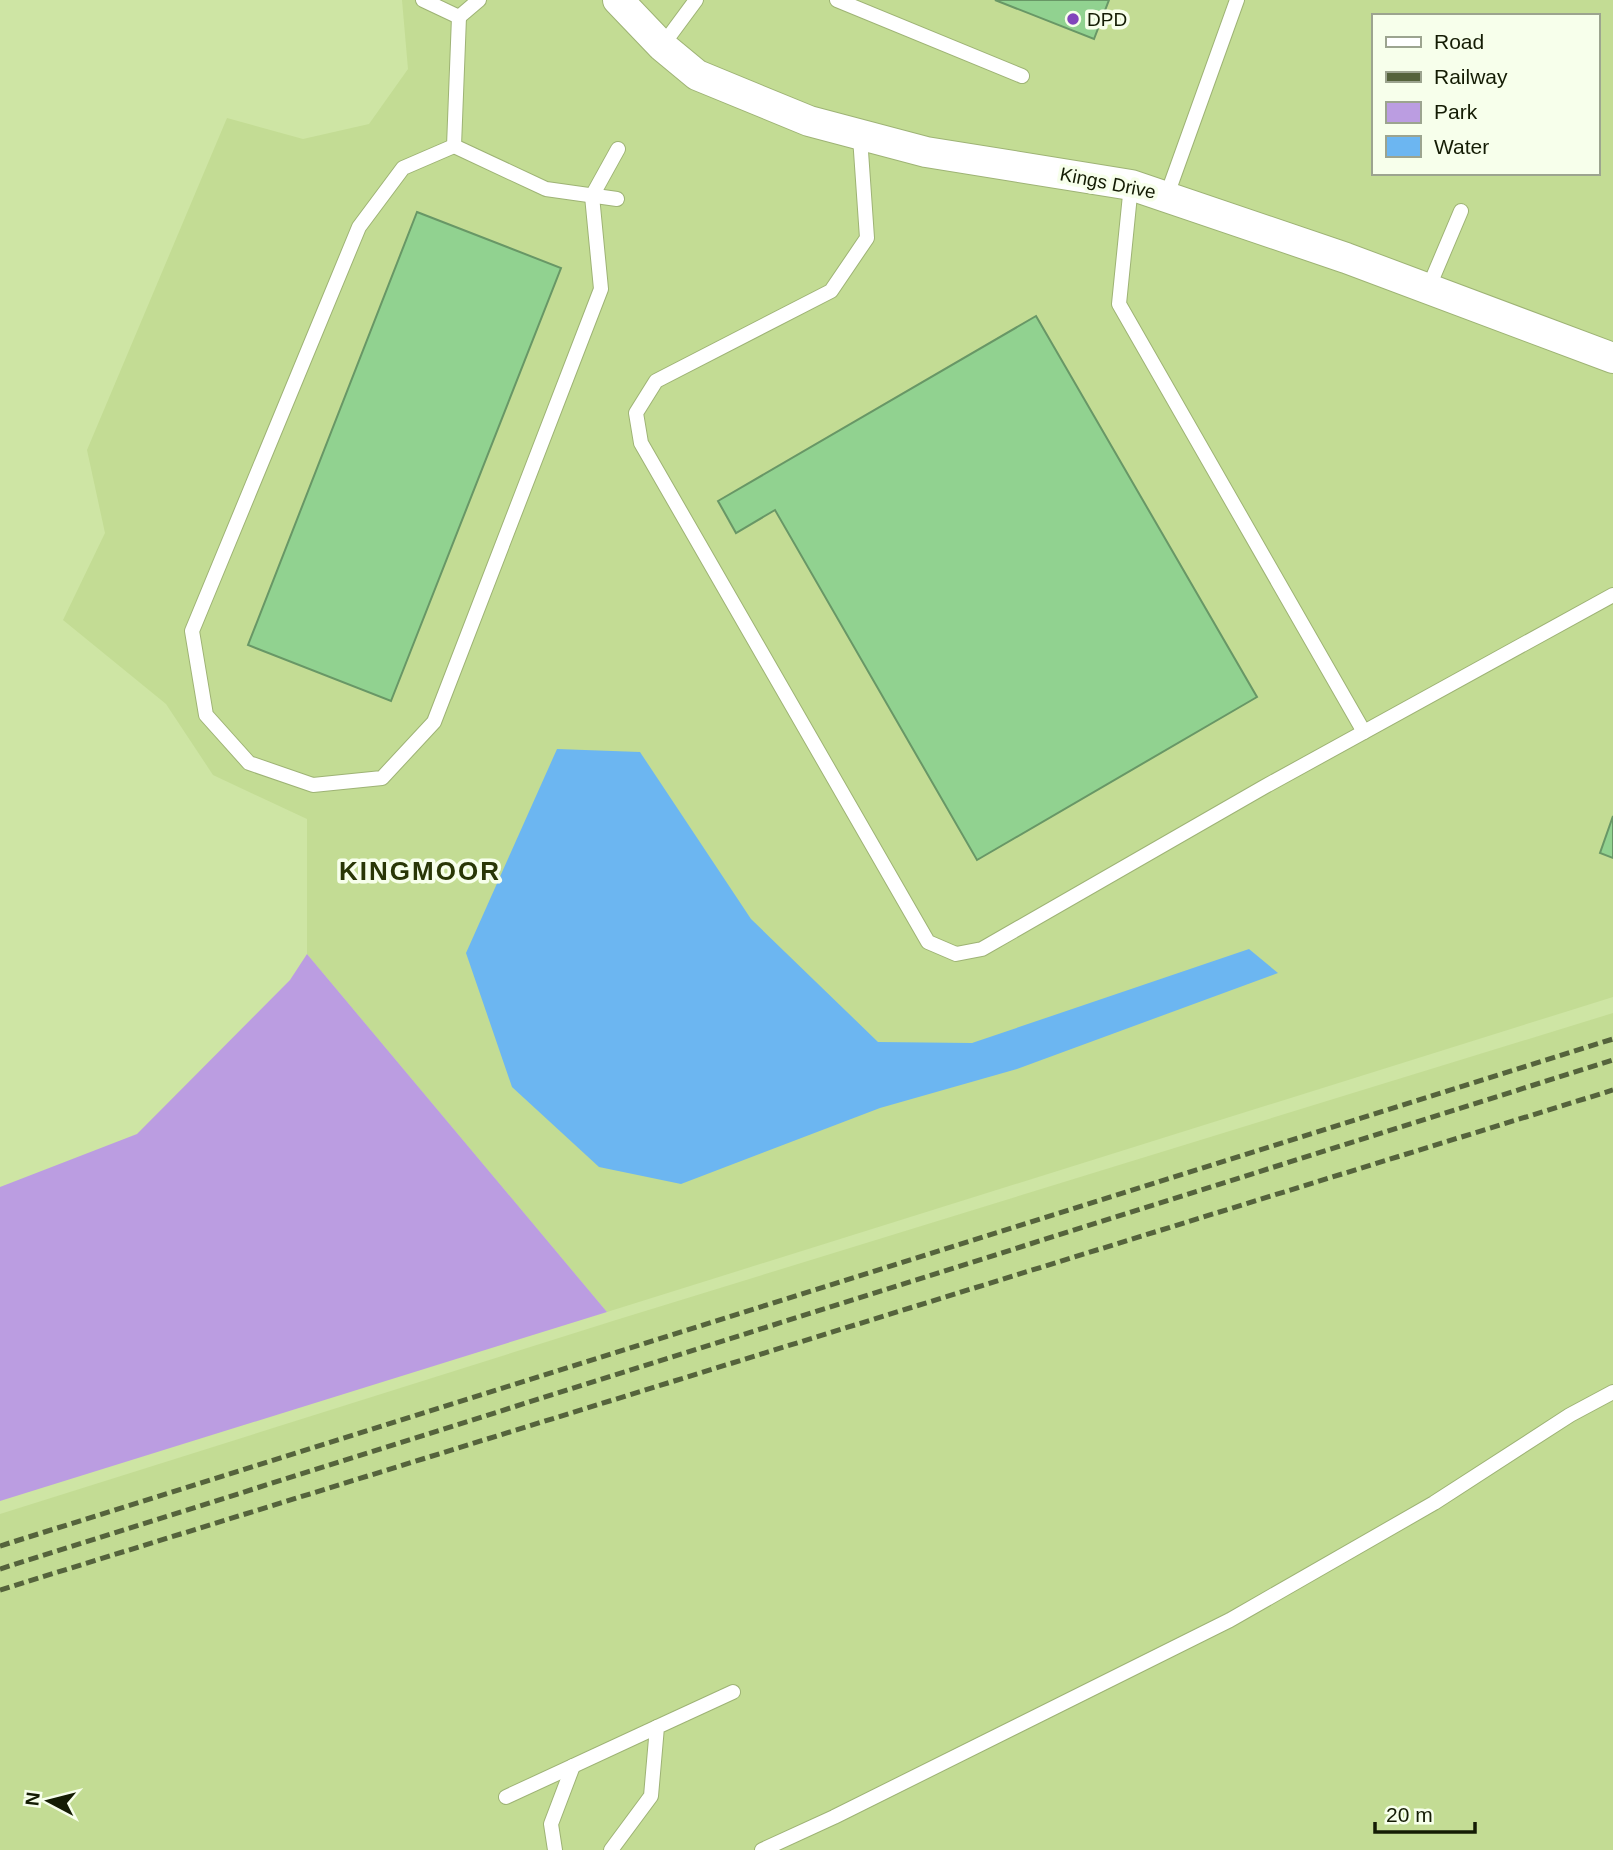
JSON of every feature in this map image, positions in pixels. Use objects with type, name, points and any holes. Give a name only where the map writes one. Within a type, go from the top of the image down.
[{"type":"street","name":"Kings Drive","points":[[618,0],[662,46],[696,75],[750,99],[860,137],[926,152],[1131,184],[1613,358]]},
{"type":"lane","points":[[423,0],[459,17]]},
{"type":"lane","points":[[454,146],[459,17],[479,0]]},
{"type":"lane","points":[[662,46],[696,0]]},
{"type":"lane","points":[[837,0],[1022,76]]},
{"type":"lane","points":[[1167,195],[1237,0]]},
{"type":"lane","points":[[860,137],[867,238],[831,291],[656,381],[636,413],[641,443],[928,942],[956,954],[982,949],[1364,732],[1613,595]]},
{"type":"lane","points":[[617,199],[592,196],[546,189],[454,146],[403,168],[359,227],[192,631],[206,715],[248,763],[313,785],[382,778],[434,722],[601,289],[592,196],[618,149]]},
{"type":"lane","points":[[1131,184],[1119,304],[1364,732]]},
{"type":"lane","points":[[1428,289],[1461,211]]},
{"type":"lane","points":[[762,1850],[834,1817],[1230,1620],[1434,1503],[1570,1415],[1613,1392]]},
{"type":"lane","points":[[506,1797],[733,1692]]},
{"type":"lane","points":[[611,1850],[651,1796],[657,1727]]},
{"type":"lane","points":[[555,1850],[551,1824],[573,1766]]},
{"type":"shaded area","points":[[402,0],[1613,0],[1613,997],[607,1312],[307,954],[307,819],[213,775],[166,704],[63,620],[105,533],[87,450],[227,118],[303,139],[369,124],[408,69]]},
{"type":"shaded area","points":[[1613,1013],[1613,1850],[0,1850],[0,1514],[616,1320]]},
{"type":"green space","points":[[307,954],[607,1312],[0,1501],[0,1187],[137,1134],[290,980]]},
{"type":"water","points":[[557,749],[640,752],[751,919],[878,1042],[972,1043],[1249,949],[1278,973],[1017,1069],[880,1108],[681,1184],[599,1167],[512,1087],[466,953]]},
{"type":"building","name":"DPD","points":[[995,0],[1109,0],[1094,39]]},
{"type":"building","points":[[417,212],[561,268],[391,701],[248,645]]},
{"type":"building","points":[[1036,316],[1257,697],[977,860],[775,510],[736,533],[718,501]]},
{"type":"building","points":[[1613,816],[1613,858],[1600,853]]},
{"type":"railway","points":[[0,1546],[1613,1039]]},
{"type":"railway","points":[[0,1569],[1613,1060]]},
{"type":"railway","points":[[0,1590],[1613,1090]]},
{"type":"place","name":"DPD","points":[[1073,19]]},
{"type":"district","name":"KINGMOOR","points":[[420,871]]}]
